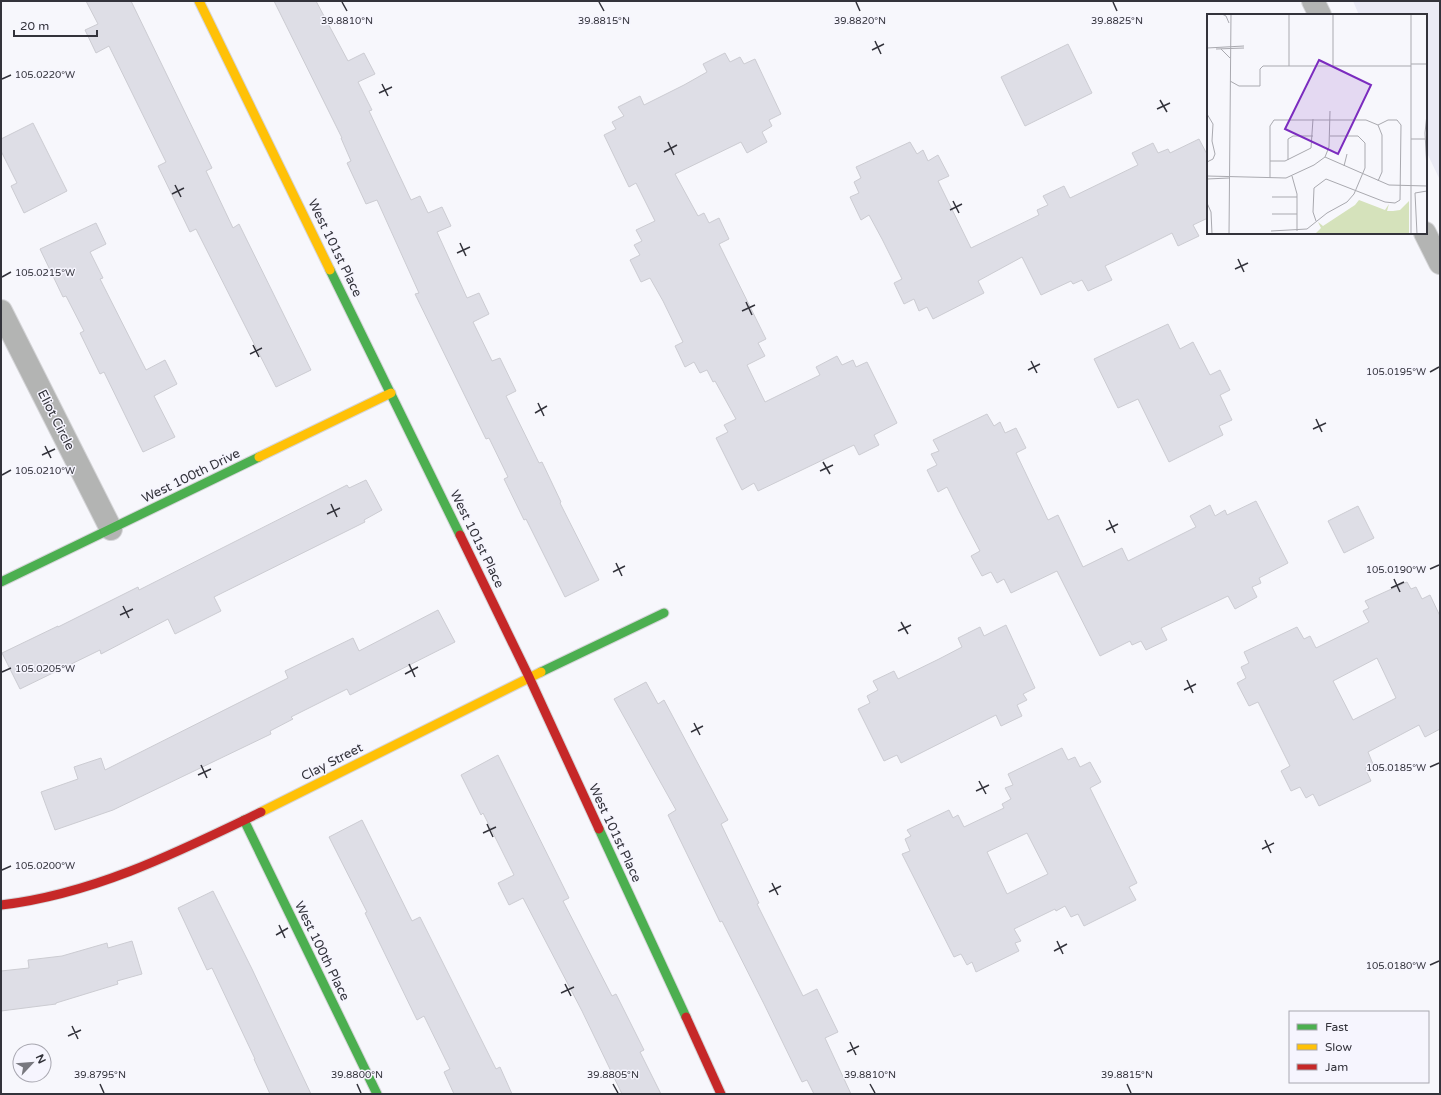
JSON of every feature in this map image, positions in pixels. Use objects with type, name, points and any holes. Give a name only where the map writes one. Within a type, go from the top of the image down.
[{"type":"street","name":"West 101st Place","points":[[199,1],[529,677],[721,1094]]},
{"type":"street","points":[[1313,1],[1320,14]]},
{"type":"street","points":[[1426,234],[1440,263]]},
{"type":"street","name":"Eliot Circle","points":[[1,311],[112,529]]},
{"type":"street","name":"West 100th Drive","points":[[1,582],[391,393]]},
{"type":"street","name":"Clay Street","points":[[1,905],[51,899],[77,892],[142,867],[244,820],[529,677],[664,613]]},
{"type":"street","name":"West 100th Place","points":[[244,820],[377,1094]]},
{"type":"shaded area","points":[[1353,1],[1440,1],[1440,180],[1427,153],[1427,14],[1359,14]]},
{"type":"building","points":[[86,1],[131,1],[212,168],[206,171],[233,228],[239,224],[311,370],[276,387],[196,229],[190,232],[158,166],[166,162],[109,46],[96,53],[85,30],[98,24]]},
{"type":"building","points":[[274,1],[316,1],[348,61],[364,53],[375,74],[358,82],[372,110],[369,111],[411,200],[420,196],[428,213],[442,207],[451,226],[437,232],[467,298],[479,293],[489,314],[473,322],[492,361],[500,358],[516,391],[506,396],[539,463],[542,462],[561,502],[560,503],[599,580],[565,597],[526,519],[524,520],[504,479],[508,477],[489,438],[486,439],[415,294],[419,293],[377,200],[366,204],[347,163],[351,161],[342,138]]},
{"type":"building","points":[[1068,44],[1092,93],[1025,126],[1001,77]]},
{"type":"building","points":[[725,53],[730,62],[740,57],[744,64],[755,59],[781,114],[769,120],[772,126],[762,132],[767,142],[747,153],[741,142],[675,174],[698,216],[704,213],[709,223],[719,218],[729,239],[719,244],[766,339],[758,343],[765,356],[747,365],[765,402],[820,375],[816,367],[837,356],[842,365],[853,360],[856,367],[867,362],[897,423],[874,435],[879,445],[859,455],[854,445],[758,491],[754,483],[742,490],[716,438],[728,432],[724,425],[736,419],[715,381],[713,382],[707,370],[700,373],[694,362],[685,367],[675,346],[683,342],[663,301],[650,278],[641,282],[630,260],[640,255],[634,245],[642,241],[636,230],[655,221],[636,183],[629,187],[604,135],[616,129],[612,122],[624,116],[618,107],[640,96],[644,105],[684,85],[707,72],[703,64]]},
{"type":"building","points":[[33,123],[67,191],[24,213],[11,186],[17,183],[1,151],[1,139]]},
{"type":"building","points":[[1199,139],[1207,154],[1207,218],[1193,225],[1199,236],[1178,246],[1172,233],[1105,266],[1112,280],[1088,291],[1082,280],[1073,284],[1071,281],[1041,295],[1022,257],[978,281],[984,293],[933,319],[927,307],[919,311],[914,299],[904,304],[894,283],[902,279],[882,239],[869,215],[861,220],[850,197],[859,193],[854,182],[861,178],[856,167],[910,142],[917,154],[923,150],[928,161],[938,155],[949,176],[938,181],[971,248],[1039,215],[1037,210],[1048,205],[1043,196],[1064,186],[1070,198],[1138,165],[1132,153],[1153,143],[1158,153],[1168,149],[1170,153]]},
{"type":"building","points":[[96,223],[106,244],[90,252],[103,278],[100,279],[146,370],[165,360],[177,384],[154,396],[175,437],[143,452],[104,372],[100,374],[80,333],[84,331],[66,296],[63,297],[40,249]]},
{"type":"building","points":[[1168,324],[1180,349],[1193,342],[1210,375],[1220,370],[1230,390],[1220,395],[1232,420],[1219,426],[1223,435],[1169,462],[1138,399],[1118,408],[1094,359]]},
{"type":"building","points":[[987,414],[994,426],[1000,422],[1005,433],[1016,428],[1026,448],[1016,453],[1048,520],[1058,515],[1083,567],[1122,548],[1128,561],[1196,527],[1190,516],[1210,505],[1215,516],[1225,510],[1227,515],[1256,501],[1288,563],[1259,578],[1261,583],[1252,587],[1257,597],[1235,609],[1228,596],[1161,628],[1167,640],[1146,650],[1141,641],[1132,645],[1130,641],[1100,656],[1057,571],[1011,593],[1004,579],[997,583],[991,572],[982,576],[971,556],[980,551],[947,487],[938,492],[927,470],[937,465],[931,454],[939,451],[933,440]]},
{"type":"building","points":[[366,480],[382,510],[364,520],[365,522],[214,597],[221,611],[175,634],[168,619],[101,654],[100,650],[20,689],[2,653],[138,587],[139,590],[347,485],[349,488]]},
{"type":"building","points":[[1358,506],[1374,538],[1344,553],[1328,521]]},
{"type":"building","points":[[1407,582],[1411,589],[1416,587],[1422,599],[1430,595],[1440,616],[1440,729],[1425,737],[1419,725],[1368,752],[1373,764],[1365,768],[1371,781],[1319,806],[1313,794],[1306,798],[1300,787],[1291,791],[1281,771],[1290,766],[1258,702],[1249,706],[1237,683],[1246,678],[1241,667],[1249,663],[1244,652],[1297,627],[1304,639],[1310,636],[1316,648],[1369,622],[1363,611],[1369,608],[1365,601]],"holes":[[[1377,658],[1396,698],[1353,720],[1333,681]]]},
{"type":"building","points":[[438,610],[455,642],[350,695],[347,689],[291,717],[293,719],[270,731],[271,734],[113,810],[55,830],[41,792],[78,779],[74,767],[101,758],[105,770],[288,678],[285,671],[353,638],[359,651]]},
{"type":"building","points":[[1006,625],[1035,688],[1023,694],[1027,700],[1017,705],[1022,716],[1001,726],[996,715],[901,763],[897,755],[884,761],[858,709],[870,703],[867,696],[878,690],[873,681],[894,671],[898,679],[939,659],[962,647],[958,638],[980,627],[984,636]]},
{"type":"building","points":[[646,682],[658,704],[664,700],[728,820],[721,824],[759,903],[757,904],[803,996],[817,989],[838,1032],[825,1038],[851,1094],[814,1094],[807,1080],[802,1082],[722,921],[720,922],[668,815],[676,810],[614,699]]},
{"type":"building","points":[[1062,748],[1068,760],[1075,757],[1080,767],[1090,762],[1101,782],[1090,788],[1137,883],[1129,887],[1136,900],[1084,926],[1078,914],[1071,917],[1065,906],[1056,911],[1055,909],[1014,929],[1021,941],[1015,943],[1019,951],[976,972],[972,962],[967,965],[961,954],[954,957],[902,854],[910,851],[905,839],[911,836],[907,830],[949,810],[953,818],[958,815],[964,827],[1004,808],[1002,804],[1011,799],[1005,788],[1013,785],[1008,774]],"holes":[[[1027,833],[1048,874],[1007,894],[987,852]]]},
{"type":"building","points":[[498,755],[569,898],[563,901],[612,996],[616,994],[644,1050],[640,1052],[661,1094],[622,1094],[582,1011],[523,898],[509,905],[498,883],[514,875],[483,813],[481,815],[461,775]]},
{"type":"building","points":[[362,820],[412,921],[420,917],[496,1069],[500,1067],[512,1094],[454,1094],[444,1072],[450,1069],[424,1016],[417,1020],[365,913],[367,912],[329,837]]},
{"type":"building","points":[[213,891],[252,969],[311,1094],[270,1094],[212,968],[207,970],[178,908]]},
{"type":"building","points":[[132,941],[142,974],[117,981],[118,984],[56,1004],[1,1011],[1,971],[29,968],[28,960],[62,956],[107,943],[108,948]]},
{"type":"traffic: fast","points":[[330,270],[460,535]]},
{"type":"traffic: fast","points":[[1,582],[259,457]]},
{"type":"traffic: fast","points":[[541,672],[664,613]]},
{"type":"traffic: fast","points":[[244,820],[377,1094]]},
{"type":"traffic: fast","points":[[599,829],[686,1017]]},
{"type":"traffic: slow","points":[[199,1],[330,270]]},
{"type":"traffic: slow","points":[[259,457],[391,393]]},
{"type":"traffic: slow","points":[[261,812],[541,672]]},
{"type":"traffic: jam","points":[[460,535],[529,677],[599,829]]},
{"type":"traffic: jam","points":[[1,905],[69,891],[102,881],[167,856],[261,812]]},
{"type":"traffic: jam","points":[[686,1017],[721,1094]]}]
